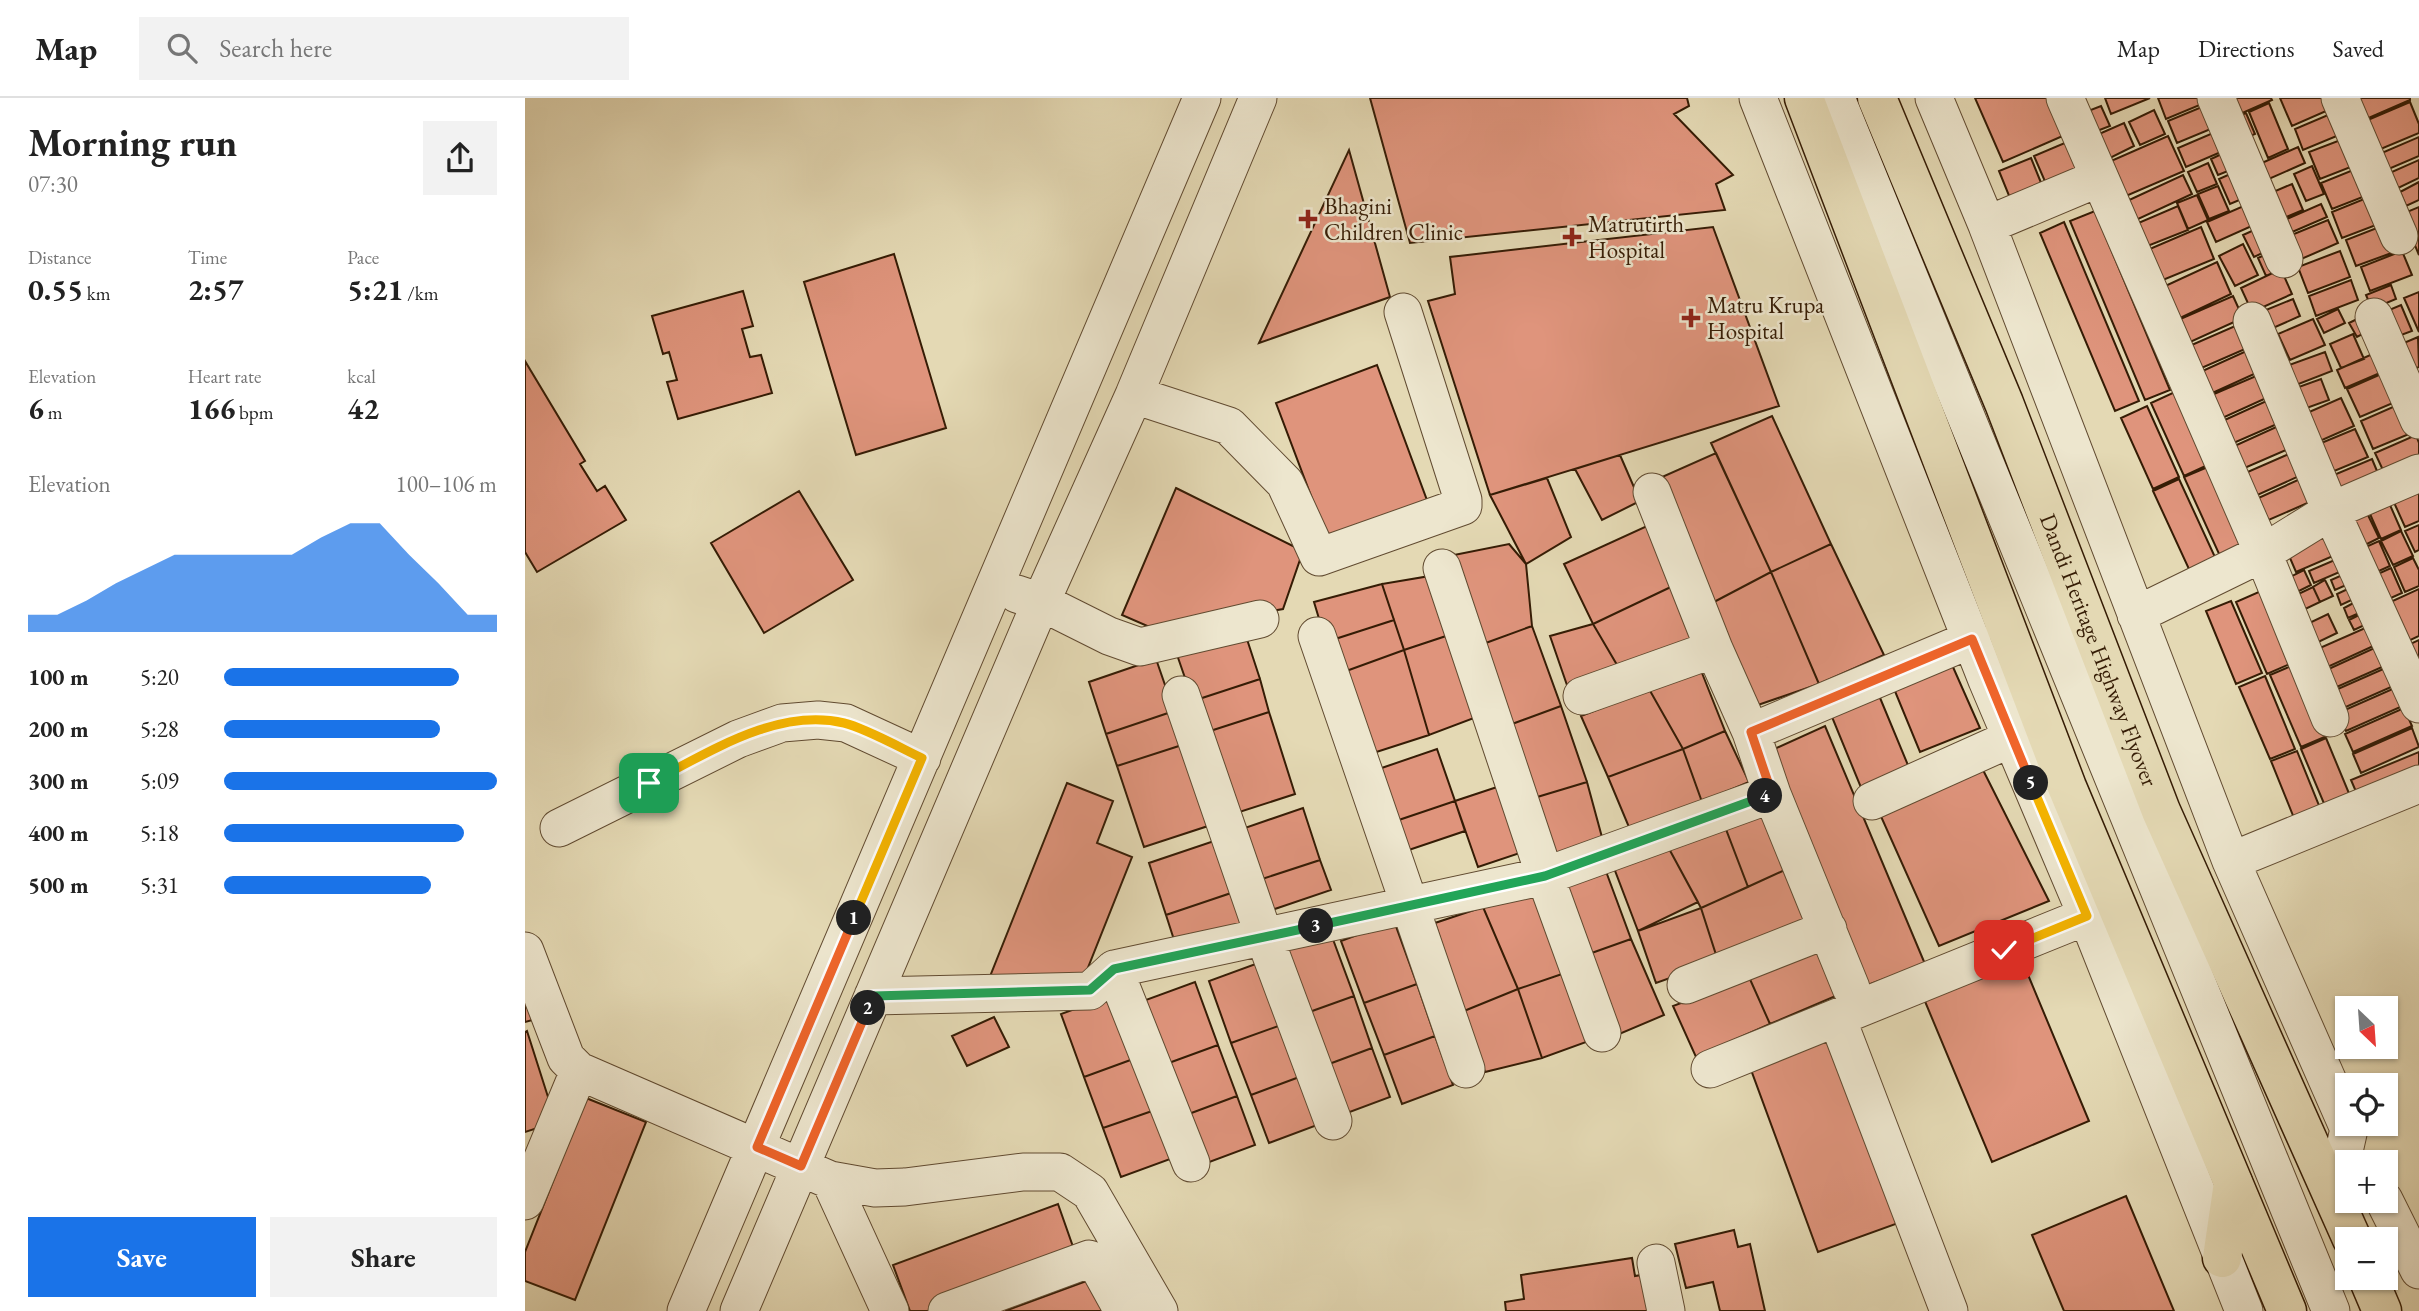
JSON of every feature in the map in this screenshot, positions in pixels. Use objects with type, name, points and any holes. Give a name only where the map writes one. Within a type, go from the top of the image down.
[{"type":"highway","points":[[1804,98],[2067,786],[2287,1311]]},
{"type":"highway","name":"Dandi Heritage Highway Flyover","points":[[1877,98],[2004,403],[2161,811],[2347,1227]]},
{"type":"highway","points":[[2222,1258],[2233,1183]]},
{"type":"highway","points":[[2373,1290],[2382,1311]]},
{"type":"street","points":[[686,1311],[1202,98]]},
{"type":"street","points":[[739,1311],[816,1173],[873,996],[1041,602],[1135,395],[1258,98]]},
{"type":"street","points":[[1758,98],[1972,639],[2087,916],[2243,1311]]},
{"type":"street","points":[[1836,98],[2331,1311]]},
{"type":"street","points":[[1934,98],[1987,225],[2231,861],[2335,1097]]},
{"type":"street","points":[[2064,98],[2263,553],[2330,718]]},
{"type":"street","points":[[2215,98],[2284,259]]},
{"type":"street","points":[[2340,98],[2399,236]]},
{"type":"street","points":[[1987,225],[2099,178]]},
{"type":"street","points":[[1135,395],[1229,426],[1285,483],[1319,557],[1463,506],[1403,312]]},
{"type":"street","points":[[2374,317],[2419,420]]},
{"type":"street","points":[[2252,321],[2331,511],[2419,704]]},
{"type":"street","points":[[2136,615],[2263,553],[2331,511],[2419,472]]},
{"type":"street","points":[[1652,492],[1714,649],[1751,732],[1772,794],[1828,929],[1844,1003],[1949,1311]]},
{"type":"street","points":[[1442,568],[1545,876],[1602,1033]]},
{"type":"street","points":[[992,587],[1041,602],[1109,636],[1140,647],[1261,619]]},
{"type":"street","points":[[1317,636],[1466,1069]]},
{"type":"street","points":[[1751,732],[1972,639]]},
{"type":"street","points":[[1582,696],[1714,649]]},
{"type":"street","points":[[1181,695],[1333,1121]]},
{"type":"street","points":[[559,828],[738,739],[782,723],[818,720],[846,723],[922,758]]},
{"type":"street","points":[[1872,801],[2012,738]]},
{"type":"street","points":[[2231,861],[2419,784]]},
{"type":"street","points":[[873,996],[1090,990],[1114,969],[1545,876],[1772,794]]},
{"type":"street","points":[[1710,1069],[1844,1003],[2087,916]]},
{"type":"street","points":[[1686,985],[1828,929]]},
{"type":"street","points":[[525,951],[566,1058],[579,1071],[816,1173],[875,1188],[905,1187],[1023,1172],[1060,1172],[1090,1192],[1159,1311]]},
{"type":"street","points":[[1114,969],[1191,1163]]},
{"type":"street","points":[[525,1201],[579,1071]]},
{"type":"street","points":[[2334,1196],[2347,1136]]},
{"type":"street","points":[[816,1173],[890,1311]]},
{"type":"street","points":[[2390,1213],[2419,1270]]},
{"type":"street","points":[[947,1311],[1089,1259],[1096,1262],[1123,1311]]},
{"type":"street","points":[[1657,1263],[1665,1311]]},
{"type":"building","points":[[1370,98],[1687,98],[1689,106],[1674,114],[1733,175],[1716,184],[1725,210],[1410,243]]},
{"type":"building","points":[[1975,98],[2050,98],[2065,135],[2003,162]]},
{"type":"building","points":[[2105,98],[2150,98],[2111,114]]},
{"type":"building","points":[[2158,98],[2206,98],[2207,102],[2166,119]]},
{"type":"building","points":[[2223,98],[2271,98],[2272,100],[2231,118]]},
{"type":"building","points":[[2280,98],[2328,98],[2333,108],[2292,126]]},
{"type":"building","points":[[2354,98],[2410,98],[2410,100],[2364,120]]},
{"type":"building","points":[[2410,102],[2419,124],[2419,133],[2376,151],[2363,122]]},
{"type":"building","points":[[2269,103],[2288,149],[2268,158],[2249,112]]},
{"type":"building","points":[[2209,104],[2218,126],[2177,143],[2168,121]]},
{"type":"building","points":[[2101,106],[2110,126],[2097,131],[2088,111]]},
{"type":"building","points":[[2154,110],[2165,134],[2140,145],[2129,122]]},
{"type":"building","points":[[2335,112],[2344,133],[2303,150],[2295,129]]},
{"type":"building","points":[[2246,113],[2255,134],[2245,138],[2236,117]]},
{"type":"building","points":[[2124,123],[2134,146],[2110,158],[2099,134]]},
{"type":"building","points":[[2220,130],[2228,149],[2186,167],[2178,148]]},
{"type":"building","points":[[2168,136],[2184,171],[2126,196],[2111,161]]},
{"type":"building","points":[[2351,136],[2361,163],[2320,179],[2309,152]]},
{"type":"building","points":[[2419,137],[2419,156],[2384,171],[2377,155]]},
{"type":"building","points":[[2067,142],[2082,179],[2050,193],[2034,156]]},
{"type":"building","points":[[2298,147],[2305,163],[2262,182],[2255,166]]},
{"type":"building","points":[[1349,150],[1390,297],[1259,343]]},
{"type":"building","points":[[2230,150],[2238,167],[2218,175],[2211,159]]},
{"type":"building","points":[[2031,158],[2046,195],[2014,208],[1999,171]]},
{"type":"building","points":[[2419,160],[2419,178],[2392,191],[2385,175]]},
{"type":"building","points":[[2208,163],[2217,184],[2197,192],[2188,172]]},
{"type":"building","points":[[2312,166],[2324,194],[2306,201],[2294,174]]},
{"type":"building","points":[[2363,166],[2373,193],[2332,209],[2321,183]]},
{"type":"building","points":[[2239,170],[2249,196],[2230,204],[2219,179]]},
{"type":"building","points":[[2183,175],[2192,194],[2136,220],[2127,201]]},
{"type":"building","points":[[2419,182],[2419,200],[2406,206],[2400,192]]},
{"type":"building","points":[[2292,184],[2303,210],[2277,221],[2266,195]]},
{"type":"building","points":[[2218,186],[2229,211],[2209,219],[2198,194]]},
{"type":"building","points":[[2197,195],[2208,220],[2188,229],[2177,203]]},
{"type":"building","points":[[2374,195],[2384,222],[2342,238],[2332,212]]},
{"type":"building","points":[[2255,201],[2263,221],[2216,242],[2207,222]]},
{"type":"building","points":[[2321,204],[2327,217],[2285,235],[2280,222]]},
{"type":"building","points":[[2178,206],[2188,230],[2145,247],[2136,224]]},
{"type":"building","points":[[2419,207],[2419,255],[2402,214]]},
{"type":"building","points":[[2095,211],[2170,390],[2145,400],[2070,221]]},
{"type":"building","points":[[2328,220],[2338,243],[2299,260],[2289,236]]},
{"type":"building","points":[[2064,222],[2139,401],[2115,411],[2040,233]]},
{"type":"building","points":[[2387,224],[2397,251],[2356,266],[2346,240]]},
{"type":"building","points":[[2265,225],[2275,247],[2254,257],[2243,235]]},
{"type":"building","points":[[1713,227],[1779,406],[1490,495],[1428,301],[1455,294],[1450,257]]},
{"type":"building","points":[[2201,227],[2214,259],[2158,282],[2145,251]]},
{"type":"building","points":[[2243,244],[2258,275],[2235,286],[2219,256]]},
{"type":"building","points":[[2275,250],[2284,268],[2266,276],[2258,258]]},
{"type":"building","points":[[2340,251],[2350,277],[2308,293],[2298,267]]},
{"type":"building","points":[[2402,251],[2412,275],[2370,291],[2361,267]]},
{"type":"building","points":[[894,254],[946,428],[856,455],[804,282]]},
{"type":"building","points":[[2217,262],[2231,294],[2178,319],[2163,287]]},
{"type":"building","points":[[2281,269],[2292,294],[2252,312],[2241,288]]},
{"type":"building","points":[[2351,280],[2358,300],[2316,316],[2309,296]]},
{"type":"building","points":[[2391,285],[2396,299],[2372,309],[2366,295]]},
{"type":"building","points":[[743,291],[753,326],[742,329],[750,357],[761,355],[772,393],[678,419],[667,382],[677,380],[669,352],[663,354],[652,316]]},
{"type":"building","points":[[2419,292],[2419,332],[2404,298]]},
{"type":"building","points":[[2233,296],[2243,318],[2188,343],[2178,320]]},
{"type":"building","points":[[2293,299],[2300,316],[2264,332],[2256,314]]},
{"type":"building","points":[[2401,305],[2412,331],[2393,338],[2382,313]]},
{"type":"building","points":[[2338,309],[2345,323],[2324,333],[2317,319]]},
{"type":"building","points":[[2365,315],[2372,329],[2357,337],[2349,323]]},
{"type":"building","points":[[2313,319],[2325,345],[2290,360],[2278,334]]},
{"type":"building","points":[[2242,323],[2252,346],[2197,370],[2187,347]]},
{"type":"building","points":[[2353,334],[2364,359],[2341,368],[2330,344]]},
{"type":"building","points":[[2418,337],[2419,367],[2410,371],[2399,345]]},
{"type":"building","points":[[2253,348],[2263,370],[2208,395],[2198,373]]},
{"type":"building","points":[[2379,351],[2387,370],[2345,388],[2337,370]]},
{"type":"building","points":[[2325,352],[2332,371],[2296,385],[2289,365]]},
{"type":"building","points":[[525,361],[585,461],[580,464],[597,491],[605,486],[626,520],[537,572],[525,552]]},
{"type":"building","points":[[1377,365],[1428,503],[1328,541],[1276,403]]},
{"type":"building","points":[[2388,371],[2400,400],[2360,417],[2347,389]]},
{"type":"building","points":[[2263,373],[2273,395],[2218,420],[2207,397]]},
{"type":"building","points":[[2321,379],[2329,400],[2301,410],[2293,389]]},
{"type":"building","points":[[2177,391],[2210,464],[2184,476],[2151,403]]},
{"type":"building","points":[[2273,398],[2284,421],[2229,445],[2218,423]]},
{"type":"building","points":[[2341,398],[2354,426],[2313,444],[2300,416]]},
{"type":"building","points":[[2402,403],[2414,432],[2373,449],[2361,421]]},
{"type":"building","points":[[2147,406],[2179,477],[2153,489],[2121,418]]},
{"type":"building","points":[[1772,416],[1831,544],[1771,572],[1711,443]]},
{"type":"building","points":[[2285,423],[2295,446],[2240,470],[2230,448]]},
{"type":"building","points":[[2355,429],[2368,457],[2327,474],[2314,446]]},
{"type":"building","points":[[2416,435],[2419,443],[2419,468],[2388,481],[2375,453]]},
{"type":"building","points":[[2298,450],[2308,472],[2253,497],[2243,474]]},
{"type":"building","points":[[1716,453],[1771,572],[1712,603],[1662,477]]},
{"type":"building","points":[[1620,455],[1640,501],[1602,520],[1575,469]]},
{"type":"building","points":[[2372,459],[2382,483],[2339,501],[2329,477]]},
{"type":"building","points":[[2210,466],[2250,555],[2225,567],[2184,477]]},
{"type":"building","points":[[2309,475],[2319,498],[2264,522],[2254,500]]},
{"type":"building","points":[[1547,478],[1571,537],[1526,564],[1490,495]]},
{"type":"building","points":[[2179,479],[2220,568],[2194,580],[2153,491]]},
{"type":"building","points":[[2419,486],[2419,521],[2405,527],[2392,498]]},
{"type":"building","points":[[1176,488],[1303,551],[1283,609],[1161,632],[1122,615]]},
{"type":"building","points":[[799,491],[853,580],[764,633],[711,543]]},
{"type":"building","points":[[2390,505],[2401,530],[2381,539],[2370,514]]},
{"type":"building","points":[[2367,513],[2379,538],[2359,548],[2347,523]]},
{"type":"building","points":[[2419,525],[2419,550],[2415,552],[2405,531]]},
{"type":"building","points":[[1647,526],[1675,585],[1593,624],[1564,564]]},
{"type":"building","points":[[2401,531],[2413,556],[2393,565],[2381,541]]},
{"type":"building","points":[[2331,532],[2340,553],[2296,572],[2287,551]]},
{"type":"building","points":[[2379,541],[2390,566],[2370,575],[2359,550]]},
{"type":"building","points":[[1509,544],[1526,564],[1532,626],[1483,644],[1454,555]]},
{"type":"building","points":[[1831,544],[1884,655],[1819,684],[1771,572]]},
{"type":"building","points":[[2344,556],[2349,568],[2314,583],[2309,571]]},
{"type":"building","points":[[2413,558],[2419,570],[2419,586],[2405,592],[2394,567]]},
{"type":"building","points":[[2391,568],[2402,593],[2382,602],[2371,577]]},
{"type":"building","points":[[2304,570],[2311,585],[2291,595],[2284,580]]},
{"type":"building","points":[[1771,572],[1819,684],[1755,706],[1712,603]]},
{"type":"building","points":[[2349,572],[2353,582],[2335,590],[2331,580]]},
{"type":"building","points":[[1430,576],[1449,635],[1404,650],[1382,584]]},
{"type":"building","points":[[2325,580],[2333,596],[2320,602],[2313,587]]},
{"type":"building","points":[[1382,584],[1394,620],[1326,642],[1314,602]]},
{"type":"building","points":[[1675,585],[1696,639],[1620,670],[1593,624]]},
{"type":"building","points":[[2354,586],[2360,596],[2341,605],[2337,594]]},
{"type":"building","points":[[2313,587],[2320,602],[2299,612],[2292,597]]},
{"type":"building","points":[[2419,589],[2419,636],[2404,643],[2386,604]]},
{"type":"building","points":[[2261,591],[2292,663],[2267,674],[2236,602]]},
{"type":"building","points":[[2361,599],[2366,610],[2348,618],[2344,608]]},
{"type":"building","points":[[2231,601],[2262,673],[2236,684],[2206,611]]},
{"type":"building","points":[[2367,611],[2371,622],[2354,630],[2349,620]]},
{"type":"building","points":[[2328,614],[2337,633],[2310,646],[2301,627]]},
{"type":"building","points":[[1394,620],[1404,650],[1338,674],[1326,642]]},
{"type":"building","points":[[1593,624],[1620,670],[1568,688],[1550,636]]},
{"type":"building","points":[[2372,625],[2380,643],[2321,670],[2313,651]]},
{"type":"building","points":[[1532,626],[1561,706],[1512,724],[1483,644]]},
{"type":"building","points":[[1243,627],[1260,679],[1193,701],[1175,649]]},
{"type":"building","points":[[1449,635],[1482,715],[1429,735],[1404,650]]},
{"type":"building","points":[[2419,640],[2419,663],[2406,646]]},
{"type":"building","points":[[2381,645],[2389,664],[2330,690],[2322,672]]},
{"type":"building","points":[[1404,650],[1429,735],[1364,756],[1338,674]]},
{"type":"building","points":[[1949,658],[1980,728],[1920,752],[1892,684]]},
{"type":"building","points":[[1156,659],[1174,711],[1106,734],[1089,682]]},
{"type":"building","points":[[2296,664],[2327,736],[2301,747],[2270,675]]},
{"type":"building","points":[[2390,666],[2398,684],[2339,710],[2331,692]]},
{"type":"building","points":[[1700,668],[1725,731],[1683,749],[1649,689]]},
{"type":"building","points":[[2265,676],[2295,749],[2270,759],[2239,687]]},
{"type":"building","points":[[1260,679],[1269,712],[1204,733],[1193,701]]},
{"type":"building","points":[[2397,687],[2405,705],[2346,731],[2338,713]]},
{"type":"building","points":[[1649,689],[1683,749],[1608,777],[1581,716]]},
{"type":"building","points":[[1878,693],[1910,770],[1862,790],[1832,717]]},
{"type":"building","points":[[1561,706],[1587,782],[1534,798],[1512,724]]},
{"type":"building","points":[[2404,708],[2412,726],[2353,752],[2345,734]]},
{"type":"building","points":[[1174,711],[1182,745],[1117,766],[1106,734]]},
{"type":"building","points":[[1269,712],[1295,794],[1230,815],[1204,733]]},
{"type":"building","points":[[1825,726],[1925,964],[1865,986],[1770,751]]},
{"type":"building","points":[[2412,728],[2419,747],[2361,773],[2353,754]]},
{"type":"building","points":[[1725,731],[1749,782],[1702,802],[1683,749]]},
{"type":"building","points":[[2326,738],[2353,803],[2328,813],[2301,749]]},
{"type":"building","points":[[1182,745],[1208,826],[1144,847],[1117,766]]},
{"type":"building","points":[[1437,749],[1455,801],[1387,824],[1370,772]]},
{"type":"building","points":[[1683,749],[1702,802],[1631,832],[1608,777]]},
{"type":"building","points":[[2297,751],[2322,813],[2296,823],[2271,761]]},
{"type":"building","points":[[2419,752],[2419,777],[2360,801],[2351,780]]},
{"type":"building","points":[[1980,764],[2049,901],[1939,946],[1879,812]]},
{"type":"building","points":[[1587,782],[1603,841],[1554,859],[1534,798]]},
{"type":"building","points":[[1067,783],[1113,801],[1097,843],[1132,857],[1085,975],[989,979]]},
{"type":"building","points":[[1497,787],[1523,852],[1478,867],[1455,801]]},
{"type":"building","points":[[1455,801],[1465,831],[1397,854],[1387,824]]},
{"type":"building","points":[[1303,808],[1320,860],[1253,882],[1236,831]]},
{"type":"building","points":[[1764,810],[1787,869],[1748,887],[1724,824]]},
{"type":"building","points":[[1724,824],[1748,887],[1701,908],[1667,845]]},
{"type":"building","points":[[1217,840],[1234,892],[1166,915],[1149,863]]},
{"type":"building","points":[[1667,845],[1698,902],[1638,931],[1614,868]]},
{"type":"building","points":[[1320,860],[1331,890],[1263,913],[1253,882]]},
{"type":"building","points":[[1604,866],[1631,939],[1586,955],[1562,881]]},
{"type":"building","points":[[1787,869],[1807,924],[1718,961],[1701,908]]},
{"type":"building","points":[[1536,891],[1565,973],[1518,989],[1483,907]]},
{"type":"building","points":[[1234,892],[1244,922],[1176,946],[1166,915]]},
{"type":"building","points":[[1483,907],[1518,989],[1464,1011],[1435,923]]},
{"type":"building","points":[[1701,908],[1718,961],[1656,983],[1638,931]]},
{"type":"building","points":[[1394,921],[1417,984],[1364,1003],[1341,941]]},
{"type":"building","points":[[1331,934],[1354,996],[1301,1015],[1279,953]]},
{"type":"building","points":[[1631,939],[1664,1015],[1617,1035],[1586,955]]},
{"type":"building","points":[[1818,949],[1838,995],[1770,1024],[1749,977]]},
{"type":"building","points":[[2021,958],[2089,1121],[1992,1162],[1924,999]]},
{"type":"building","points":[[1261,962],[1284,1024],[1231,1043],[1209,981]]},
{"type":"building","points":[[1565,973],[1589,1041],[1542,1058],[1518,989]]},
{"type":"building","points":[[1749,977],[1770,1024],[1696,1057],[1673,1006]]},
{"type":"building","points":[[1195,982],[1218,1045],[1166,1064],[1143,1001]]},
{"type":"building","points":[[1417,984],[1435,1036],[1384,1055],[1364,1003]]},
{"type":"building","points":[[1518,989],[1542,1058],[1485,1072],[1464,1011]]},
{"type":"building","points":[[525,991],[536,1019],[525,1022]]},
{"type":"building","points":[[1113,995],[1136,1058],[1084,1077],[1061,1014]]},
{"type":"building","points":[[1354,996],[1372,1048],[1321,1067],[1301,1015]]},
{"type":"building","points":[[994,1017],[1009,1047],[967,1066],[952,1036]]},
{"type":"building","points":[[1284,1024],[1302,1076],[1251,1095],[1231,1043]]},
{"type":"building","points":[[527,1031],[556,1122],[525,1132],[525,1032]]},
{"type":"building","points":[[1435,1036],[1453,1085],[1402,1104],[1384,1055]]},
{"type":"building","points":[[1836,1036],[1904,1221],[1818,1252],[1750,1067]]},
{"type":"building","points":[[1218,1045],[1237,1096],[1186,1115],[1166,1064]]},
{"type":"building","points":[[1372,1048],[1390,1097],[1339,1116],[1321,1067]]},
{"type":"building","points":[[1136,1058],[1155,1110],[1103,1128],[1084,1077]]},
{"type":"building","points":[[1302,1076],[1320,1124],[1269,1143],[1251,1095]]},
{"type":"building","points":[[1237,1096],[1255,1145],[1204,1164],[1186,1115]]},
{"type":"building","points":[[586,1098],[646,1122],[575,1300],[525,1281],[525,1252]]},
{"type":"building","points":[[1155,1110],[1173,1158],[1121,1177],[1103,1128]]},
{"type":"building","points":[[2126,1196],[2174,1311],[2064,1311],[2032,1235]]},
{"type":"building","points":[[1058,1204],[1078,1261],[944,1311],[910,1311],[893,1265]]},
{"type":"building","points":[[1734,1230],[1738,1247],[1750,1244],[1765,1311],[1720,1311],[1713,1282],[1686,1288],[1675,1244]]},
{"type":"building","points":[[1632,1258],[1635,1276],[1653,1273],[1659,1311],[1506,1311],[1505,1302],[1524,1299],[1521,1275]]},
{"type":"building","points":[[1100,1276],[1112,1311],[1005,1311]]},
{"type":"place","name":"Bhagini Children Clinic","points":[[1308,219]]},
{"type":"place","name":"Matrutirth Hospital","points":[[1572,237]]},
{"type":"place","name":"Matru Krupa Hospital","points":[[1691,318]]},
{"type":"route","points":[[649,783],[738,739],[782,723],[818,720],[846,723],[922,758],[757,1147],[801,1166],[873,996],[1090,990],[1114,969],[1545,876],[1772,794],[1751,732],[1972,639],[2087,916],[2004,950]]}]
